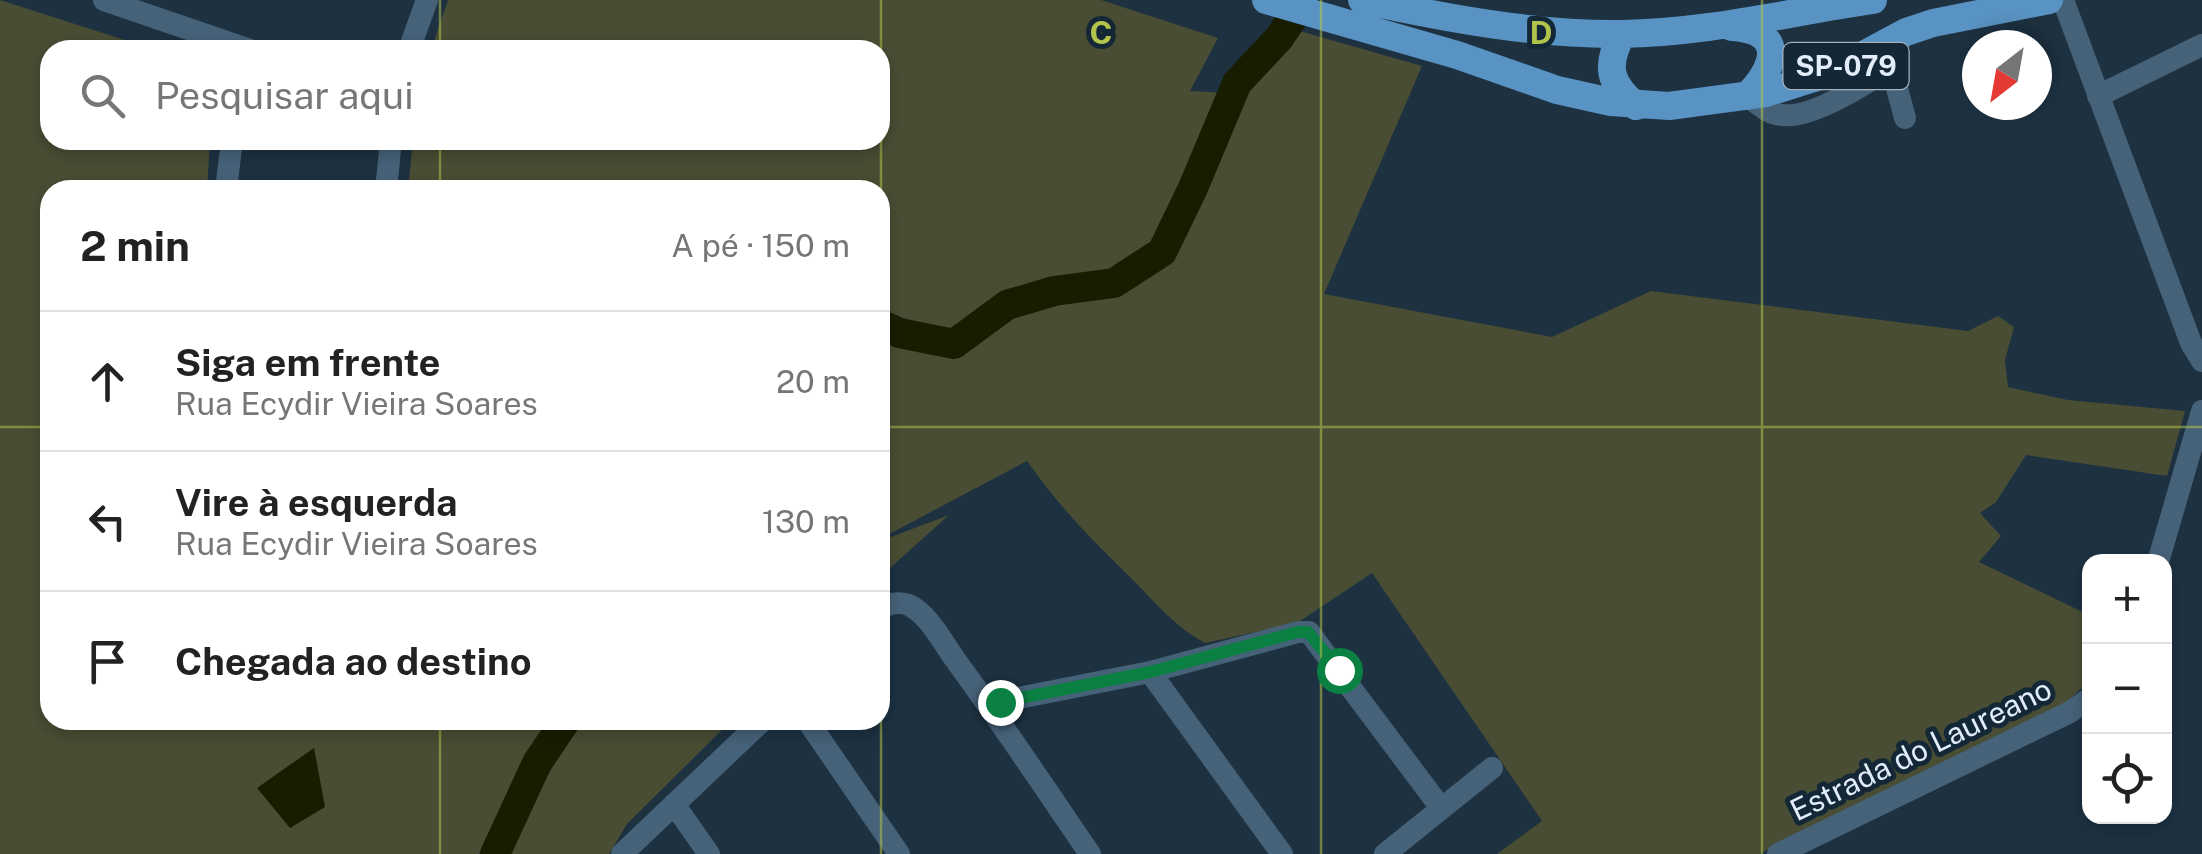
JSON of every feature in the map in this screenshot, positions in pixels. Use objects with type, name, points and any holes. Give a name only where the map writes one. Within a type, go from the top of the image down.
[{"type":"main road","name":"SP-079","points":[[1266,0],[1457,55],[1557,90],[1636,106],[1747,96],[1888,54],[1934,23],[2050,0]]},
{"type":"main road","name":"SP-079","points":[[1362,0],[1571,33],[1622,34],[1716,26],[1873,0]]},
{"type":"main road","points":[[1716,26],[1747,28],[1760,34],[1770,46],[1771,64],[1747,96]]},
{"type":"main road","points":[[1622,34],[1612,57],[1612,74],[1619,91],[1636,106]]},
{"type":"street","points":[[104,0],[219,40]]},
{"type":"street","points":[[413,40],[427,0]]},
{"type":"street","points":[[2063,0],[2190,343],[2202,362]]},
{"type":"street","points":[[2098,96],[2202,45]]},
{"type":"street","points":[[1888,54],[1905,118]]},
{"type":"street","points":[[227,180],[231,150]]},
{"type":"street","points":[[387,180],[390,150]]},
{"type":"street","points":[[2160,554],[2202,412]]},
{"type":"street","points":[[890,604],[910,605],[925,618],[1090,854]]},
{"type":"street","points":[[988,704],[1150,672],[1308,632],[1441,808]]},
{"type":"street","points":[[1150,672],[1282,854]]},
{"type":"street","name":"Estrada do Laureano","points":[[1778,854],[2082,704]]},
{"type":"street","points":[[622,854],[752,730]]},
{"type":"street","points":[[813,730],[900,854]]},
{"type":"street","points":[[1386,854],[1492,768]]},
{"type":"street","points":[[674,804],[709,854]]},
{"type":"shaded area","points":[[0,0],[125,40],[40,40],[40,150],[209,150],[208,180],[40,180],[40,730],[546,730],[516,776],[479,854],[0,854]]},
{"type":"shaded area","points":[[448,0],[1101,0],[1218,38],[1190,91],[1226,93],[1182,190],[1150,247],[1110,272],[1007,289],[954,332],[890,312],[890,180],[409,180],[412,150],[890,150],[890,40],[434,40]]},
{"type":"shaded area","points":[[1296,30],[1422,66],[1324,294],[1552,337],[1651,291],[1968,331],[1998,316],[2014,327],[2005,360],[2008,387],[2068,400],[2185,411],[2167,476],[2026,455],[1996,502],[1980,513],[2001,536],[1979,562],[2082,612],[2082,688],[2065,703],[1759,854],[1497,854],[1542,821],[1372,573],[1297,623],[1205,643],[1168,616],[1105,553],[1027,461],[890,534],[890,336],[950,354],[1031,309],[1120,288],[1168,265],[1247,90]]},
{"type":"shaded area","points":[[949,515],[890,568],[890,537]]},
{"type":"shaded area","points":[[577,730],[722,730],[627,824],[609,854],[507,854],[528,805]]},
{"type":"shaded area","points":[[314,748],[325,807],[290,828],[257,788]]},
{"type":"waterway","points":[[890,329],[954,344],[1007,305],[1054,291],[1114,283],[1162,252],[1237,83],[1279,38],[1305,0]]},
{"type":"waterway","points":[[495,854],[537,763],[559,730]]},
{"type":"route","points":[[1000,702],[1150,672],[1298,632],[1308,632],[1316,639],[1339,670]]}]
